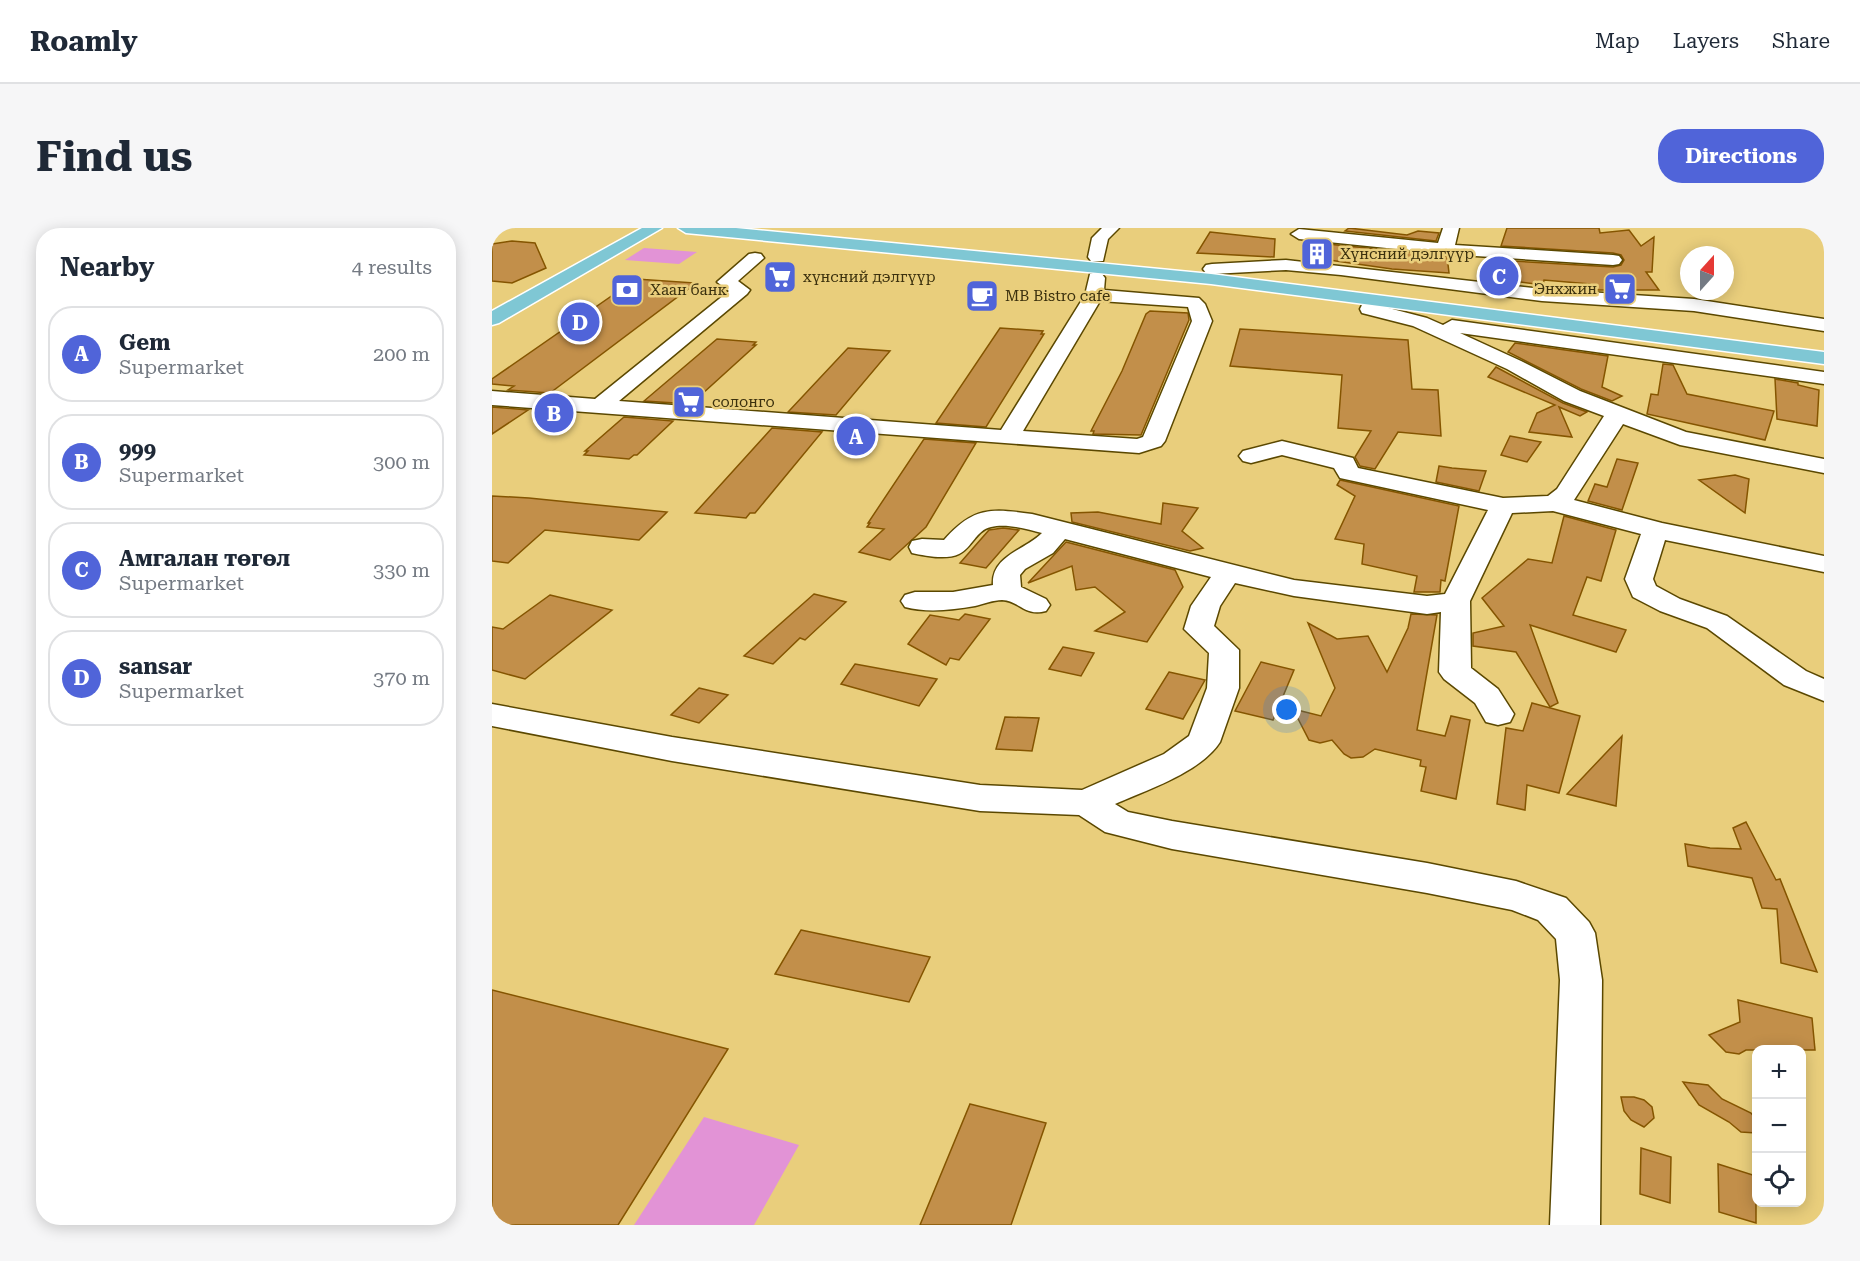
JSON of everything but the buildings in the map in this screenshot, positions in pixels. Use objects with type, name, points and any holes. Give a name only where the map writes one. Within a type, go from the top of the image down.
[{"type":"main road","points":[[492,319],[654,228]]},
{"type":"main road","points":[[686,228],[1232,281],[1824,358]]},
{"type":"main road","points":[[746,228],[1095,277],[1212,269],[1824,345]]},
{"type":"street","points":[[1008,437],[1095,277],[1100,238],[1111,228]]},
{"type":"street","points":[[1445,249],[1451,228]]},
{"type":"street","points":[[1299,234],[1445,249],[1613,260]]},
{"type":"street","points":[[1465,275],[1496,252],[1510,236]]},
{"type":"street","points":[[600,406],[741,290],[726,282],[755,258]]},
{"type":"street","points":[[1212,269],[1286,265],[1465,275],[1542,295],[1694,305],[1824,325]]},
{"type":"street","points":[[492,398],[1139,446],[1154,441],[1202,321],[1196,304],[1192,302],[1095,277]]},
{"type":"street","points":[[1369,309],[1420,322],[1824,378]]},
{"type":"street","points":[[1420,322],[1514,365],[1572,396],[1680,438],[1824,466]]},
{"type":"street","points":[[1554,503],[1566,494],[1591,457],[1606,428],[1618,415]]},
{"type":"street","points":[[1251,456],[1282,448],[1344,463],[1349,473],[1503,506],[1554,503],[1655,530],[1824,564]]},
{"type":"street","points":[[1498,714],[1487,696],[1455,672],[1456,601],[1503,506]]},
{"type":"street","points":[[922,547],[951,548],[969,528],[979,521],[1007,519],[1032,522],[1294,588],[1426,605],[1456,601]]},
{"type":"street","points":[[1007,591],[1006,576],[1015,563],[1043,548],[1059,530]]},
{"type":"street","points":[[1655,530],[1639,579],[1642,591],[1670,605],[1717,622],[1795,678],[1824,691]]},
{"type":"street","points":[[492,715],[672,749],[980,798],[1086,803],[1176,762],[1203,742],[1223,688],[1226,664],[1224,650],[1199,629],[1200,617],[1210,597],[1228,573]]},
{"type":"street","points":[[915,602],[952,601],[1007,591],[1036,605]]},
{"type":"street","points":[[1086,803],[1118,823],[1438,880],[1516,896],[1552,909],[1575,933],[1581,980],[1575,1225]]},
{"type":"shaded area","points":[[644,248],[697,252],[679,264],[625,260]]},
{"type":"shaded area","points":[[704,1117],[799,1145],[754,1225],[634,1225]]},
{"type":"place","name":"Хүнсний дэлгүүр","points":[[1317,254]]},
{"type":"place","name":"Амгалан төгөл","points":[[1499,276]]},
{"type":"place","name":"хүнсний дэлгүүр","points":[[780,277]]},
{"type":"place","name":"Энхжин","points":[[1620,289]]},
{"type":"place","name":"Хаан банк","points":[[627,290]]},
{"type":"place","name":"MB Bistro cafe","points":[[982,296]]},
{"type":"place","name":"sansar","points":[[580,322]]},
{"type":"place","name":"солонго","points":[[689,402]]},
{"type":"place","name":"999","points":[[554,413]]},
{"type":"place","name":"Gem","points":[[856,436]]}]
